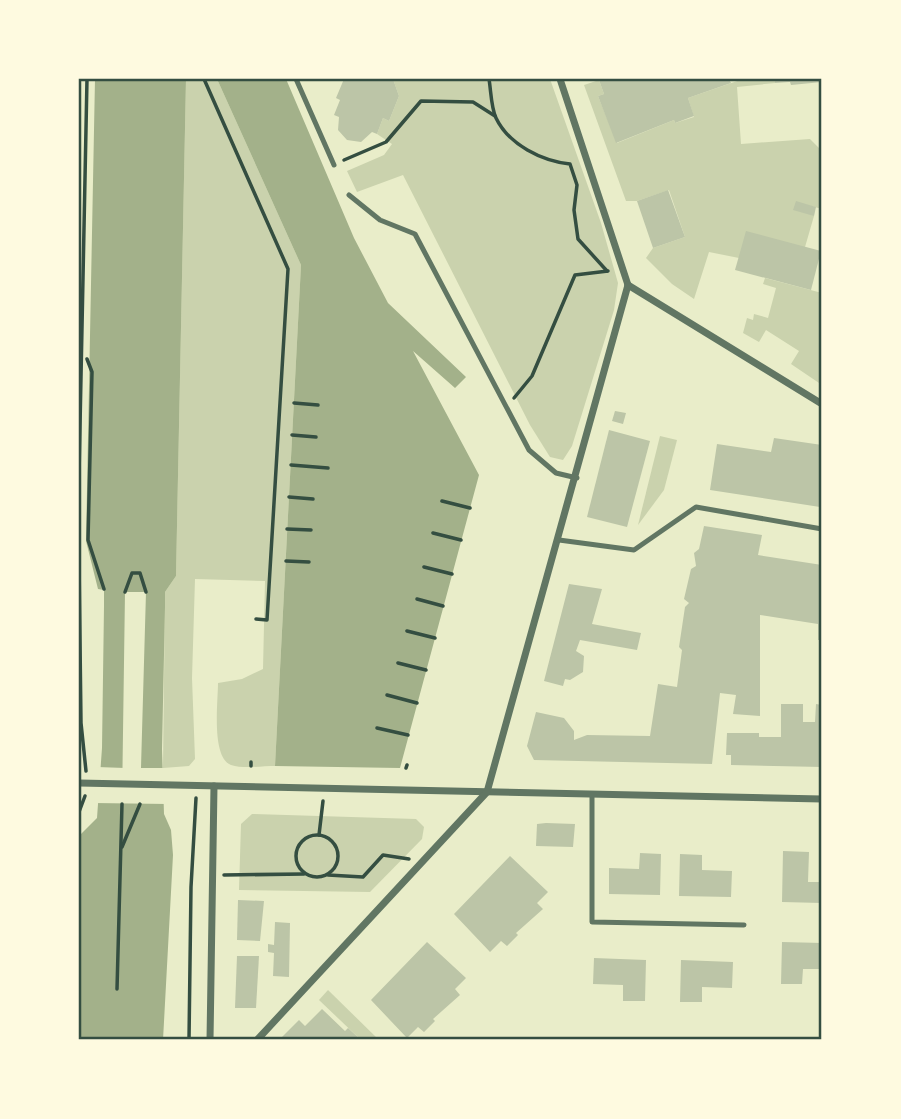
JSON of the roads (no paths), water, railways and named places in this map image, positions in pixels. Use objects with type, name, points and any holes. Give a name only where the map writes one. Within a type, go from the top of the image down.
[{"type":"street","points":[[257,1040],[487,792],[577,478],[628,285],[559,79]]},
{"type":"street","points":[[628,285],[822,404]]},
{"type":"street","points":[[79,783],[822,799]]},
{"type":"street","points":[[210,1040],[214,786]]},
{"type":"lane","points":[[296,79],[334,164]]},
{"type":"lane","points":[[349,195],[380,220],[415,234],[504,407],[537,460],[556,473],[577,478]]},
{"type":"lane","points":[[559,540],[634,550],[696,508],[822,529]]},
{"type":"lane","points":[[592,794],[592,922],[744,925]]}]
